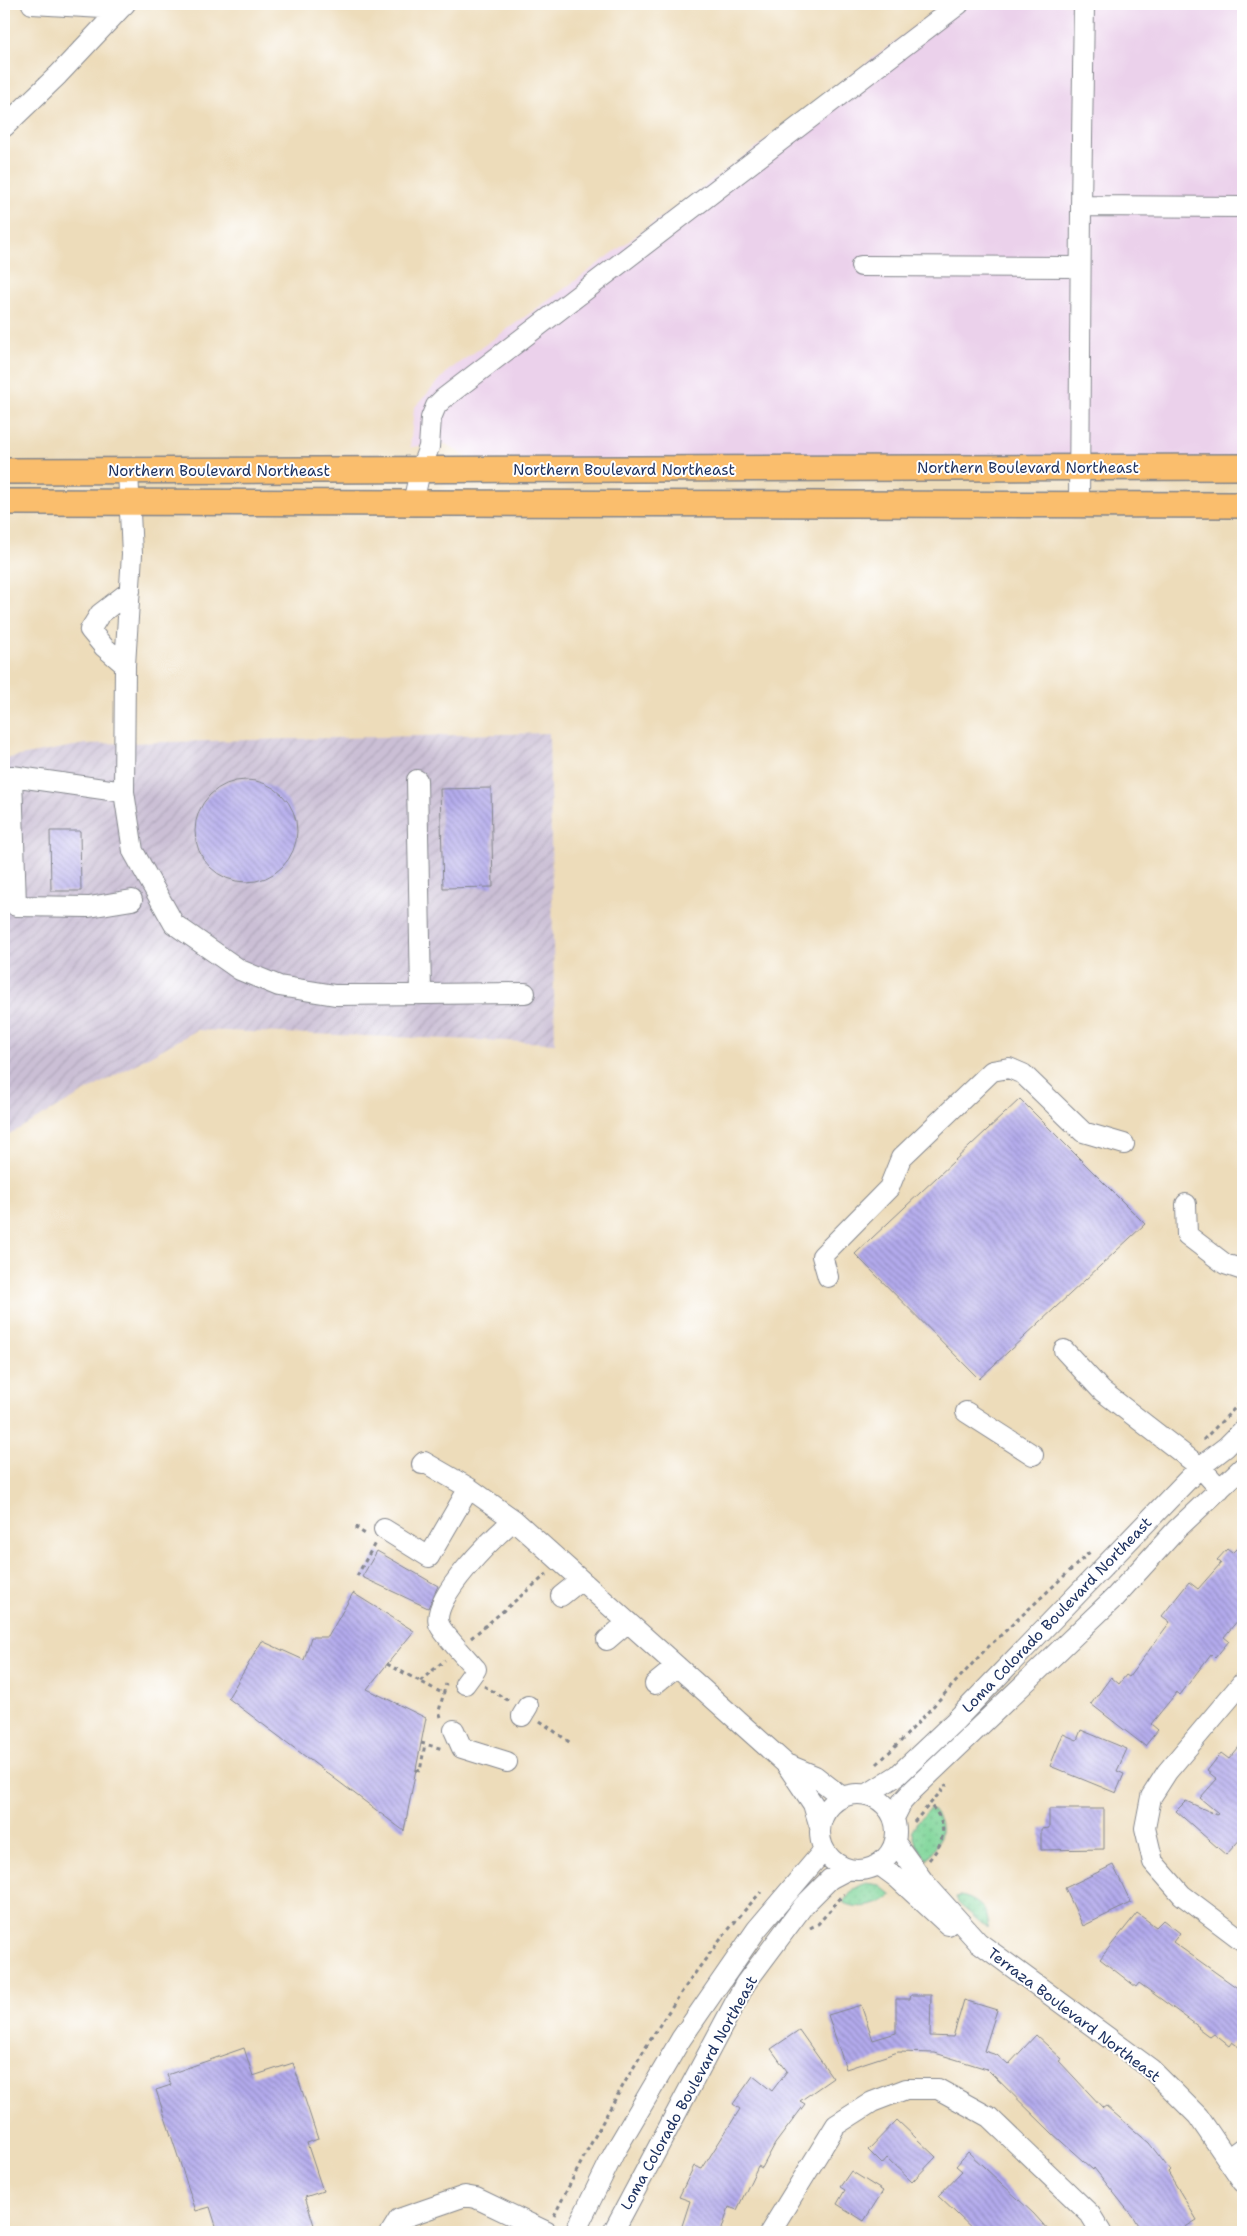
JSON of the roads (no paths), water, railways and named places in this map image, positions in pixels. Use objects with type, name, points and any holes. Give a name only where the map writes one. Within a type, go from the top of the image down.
[{"type":"main road","name":"Northern Boulevard Northeast","points":[[4,471],[1243,467]]},
{"type":"main road","name":"Northern Boulevard Northeast","points":[[4,502],[1243,506]]},
{"type":"street","points":[[32,4],[122,6]]},
{"type":"street","points":[[414,503],[420,471],[429,447],[432,412],[443,399],[959,4]]},
{"type":"street","points":[[1079,505],[1084,4]]},
{"type":"street","points":[[4,126],[58,75],[122,6]]},
{"type":"street","points":[[1081,206],[1243,207]]},
{"type":"street","points":[[861,266],[1080,267]]},
{"type":"street","points":[[128,471],[132,554],[125,665],[124,792],[133,850],[174,924],[240,970],[279,986],[335,995],[525,993]]},
{"type":"street","points":[[125,665],[104,647],[90,630],[100,614],[130,591]]},
{"type":"street","points":[[124,792],[8,776],[16,906],[89,907],[132,900]]},
{"type":"street","points":[[417,780],[421,994]]},
{"type":"street","points":[[828,1277],[822,1256],[889,1188],[901,1158],[992,1071],[1009,1068],[1023,1074],[1082,1132],[1124,1144]]},
{"type":"street","points":[[1186,1204],[1187,1235],[1225,1264],[1243,1270]]},
{"type":"street","points":[[1064,1350],[1102,1390],[1193,1462],[1220,1489]]},
{"type":"street","points":[[966,1412],[1033,1455]]},
{"type":"street","name":"Loma Colorado Boulevard Northeast","points":[[842,1798],[854,1794],[866,1795],[898,1775],[955,1721],[1193,1462],[1226,1447],[1243,1430]]},
{"type":"street","points":[[422,1464],[424,1462],[469,1488],[514,1520],[786,1764],[813,1804],[824,1850],[849,1879]]},
{"type":"street","name":"Loma Colorado Boulevard Northeast","points":[[903,1822],[902,1802],[913,1790],[1114,1598],[1177,1529],[1243,1467]]},
{"type":"street","points":[[380,1535],[429,1557],[469,1488]]},
{"type":"street","points":[[464,1681],[476,1669],[439,1625],[438,1612],[446,1596],[491,1540],[514,1520]]},
{"type":"street","points":[[561,1596],[581,1580]]},
{"type":"street","points":[[607,1640],[628,1622]]},
{"type":"street","points":[[655,1684],[677,1666]]},
{"type":"street","points":[[1243,1682],[1167,1772],[1151,1797],[1145,1828],[1153,1862],[1182,1895],[1243,1941]]},
{"type":"street","points":[[447,1731],[462,1748],[507,1762]]},
{"type":"street","points":[[786,1764],[815,1776],[842,1798],[832,1804],[824,1815],[820,1827]]},
{"type":"street","points":[[866,1795],[883,1804],[903,1822],[896,1826],[895,1842],[886,1858],[878,1864]]},
{"type":"street","name":"Terraza Boulevard Northeast","points":[[895,1842],[924,1882],[978,1942]]},
{"type":"street","name":"Loma Colorado Boulevard Northeast","points":[[575,2232],[614,2153],[681,2039],[757,1929],[824,1850]]},
{"type":"street","name":"Loma Colorado Boulevard Northeast","points":[[613,2232],[745,1984],[804,1905],[830,1879],[849,1879],[878,1864]]},
{"type":"street","name":"Terraza Boulevard Northeast","points":[[878,1864],[955,1931],[978,1942],[1150,2069],[1235,2153],[1243,2182]]},
{"type":"street","points":[[770,2232],[836,2125],[872,2102],[906,2089],[938,2089],[989,2117],[1090,2214],[1101,2232]]},
{"type":"street","points":[[391,2232],[399,2219],[466,2196],[476,2198],[547,2232]]}]
